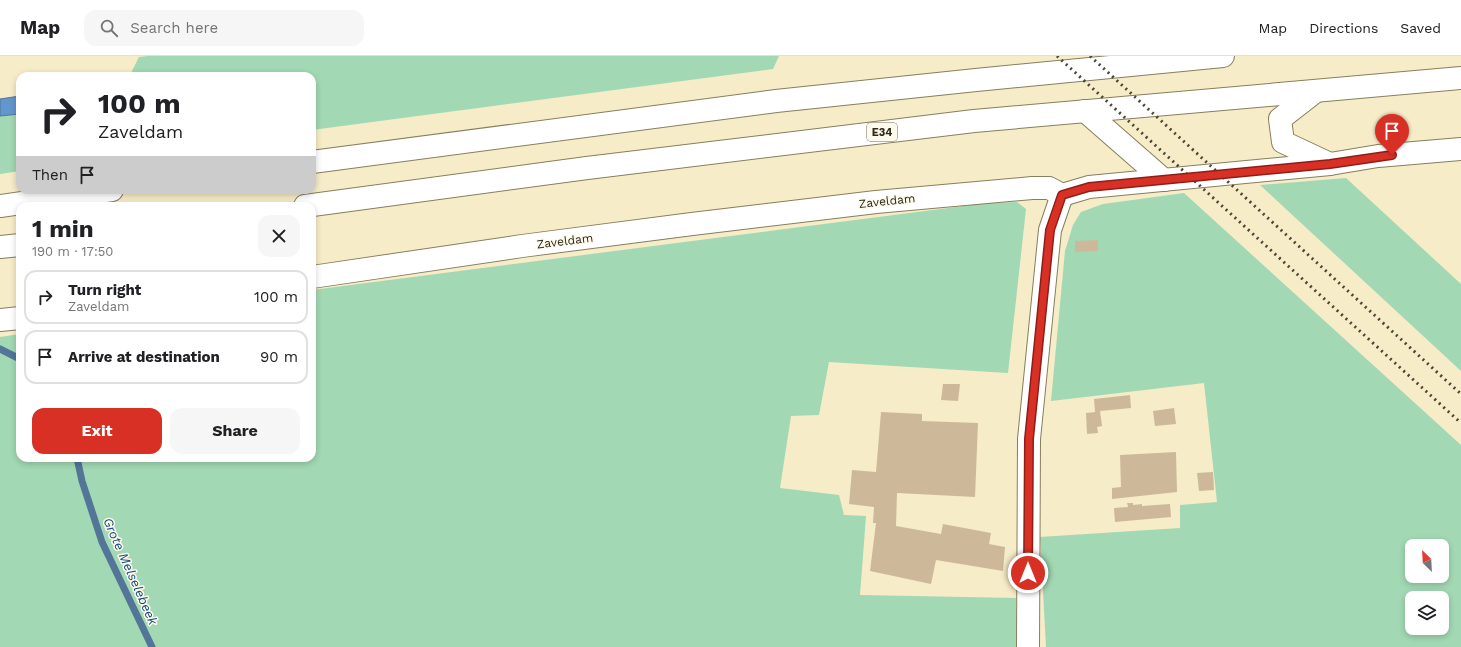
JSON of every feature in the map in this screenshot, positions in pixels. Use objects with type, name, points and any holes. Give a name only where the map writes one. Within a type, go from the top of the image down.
[{"type":"main road","points":[[316,161],[776,101],[1223,56]]},
{"type":"main road","name":"E34","points":[[316,205],[587,168],[966,122],[1461,78]]},
{"type":"main road","points":[[1316,91],[1280,119],[1282,142],[1330,164]]},
{"type":"main road","points":[[1085,111],[1164,180]]},
{"type":"main road","points":[[1028,647],[1029,439],[1050,230],[1062,195],[1089,187],[1330,164],[1378,156],[1461,149]]},
{"type":"main road","name":"Zaveldam","points":[[316,276],[545,243],[876,202],[1032,188],[1049,188],[1062,195]]},
{"type":"main road","points":[[28,202],[84,194]]},
{"type":"main road","points":[[0,206],[16,204]]},
{"type":"main road","points":[[0,247],[16,245]]},
{"type":"main road","points":[[0,320],[16,318]]},
{"type":"green space","points":[[779,56],[773,69],[316,129],[316,72],[132,72],[139,57]]},
{"type":"green space","points":[[16,114],[16,172],[0,174],[0,116]]},
{"type":"green space","points":[[1346,178],[1461,284],[1461,371],[1260,185]]},
{"type":"green space","points":[[1184,193],[1461,445],[1461,647],[1046,647],[1040,537],[1180,528],[1180,505],[1217,502],[1204,383],[1051,401],[1065,251],[1073,225],[1081,212],[1103,204]]},
{"type":"green space","points":[[1017,202],[1026,209],[1008,373],[829,362],[819,415],[791,416],[780,488],[839,495],[844,515],[866,516],[860,595],[1016,598],[1018,647],[0,647],[0,337],[16,335],[16,462],[316,462],[316,289],[987,203]]},
{"type":"water","points":[[16,97],[16,114],[0,116],[0,99]]},
{"type":"building","points":[[1098,240],[1098,251],[1075,252],[1075,241]]},
{"type":"building","points":[[943,384],[960,384],[958,401],[941,400]]},
{"type":"building","points":[[1130,395],[1131,408],[1100,411],[1102,426],[1097,427],[1098,433],[1087,434],[1086,413],[1095,412],[1094,399]]},
{"type":"building","points":[[1174,408],[1176,424],[1155,426],[1153,411]]},
{"type":"building","points":[[881,412],[922,414],[922,421],[978,423],[975,497],[897,493],[896,526],[941,534],[943,524],[991,533],[989,544],[1005,547],[1003,571],[936,560],[931,584],[870,571],[876,523],[873,523],[874,507],[849,504],[852,470],[876,472]]},
{"type":"building","points":[[1176,452],[1177,492],[1112,499],[1112,488],[1121,487],[1120,455]]},
{"type":"building","points":[[1213,472],[1214,490],[1199,491],[1197,473]]},
{"type":"building","points":[[1127,503],[1133,503],[1133,505],[1142,504],[1142,506],[1170,504],[1171,517],[1115,522],[1114,508],[1128,507]]},
{"type":"waterway","name":"Grote Melselebeek","points":[[0,349],[16,357]]},
{"type":"waterway","name":"Grote Melselebeek","points":[[78,462],[82,481],[102,542],[152,647]]},
{"type":"railway","points":[[1057,56],[1461,423]]},
{"type":"railway","points":[[1090,56],[1461,394]]},
{"type":"route","points":[[1028,573],[1029,439],[1050,230],[1062,195],[1089,187],[1330,164],[1392,155]]}]
